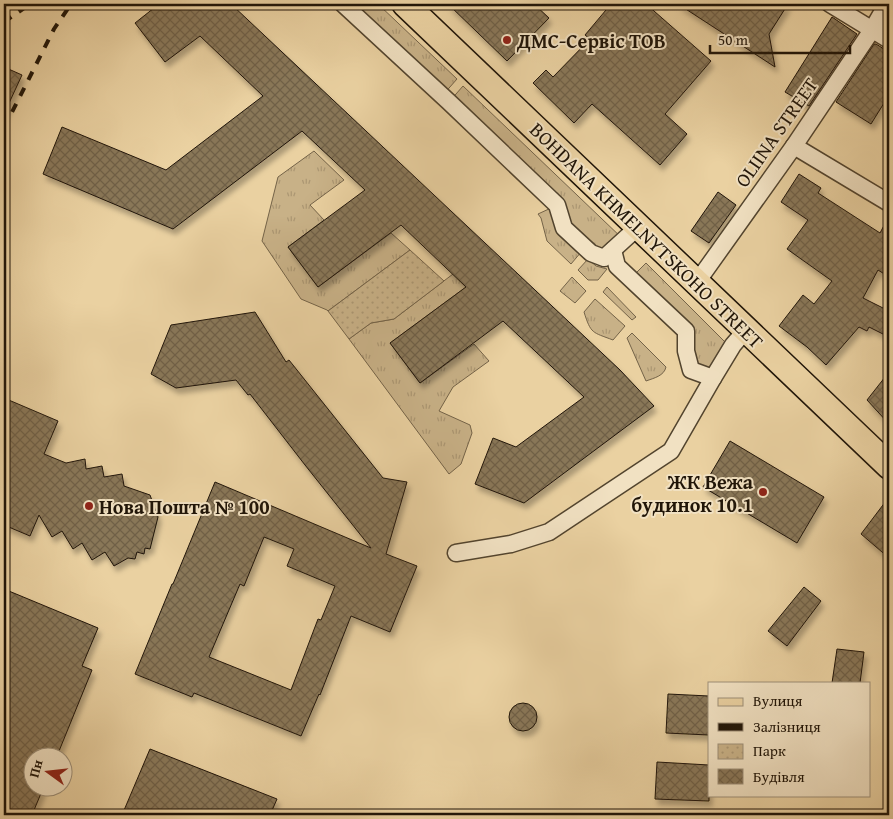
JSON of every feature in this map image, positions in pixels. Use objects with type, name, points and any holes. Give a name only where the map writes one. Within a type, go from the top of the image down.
[{"type":"main road","name":"BOHDANA KHMELNYTSKOHO STREET","points":[[404,4],[889,466]]},
{"type":"street","points":[[343,4],[557,205],[564,228],[591,253],[604,258],[638,227]]},
{"type":"street","points":[[830,4],[889,40]]},
{"type":"street","name":"OLIINA STREET","points":[[697,282],[794,146],[872,30],[887,4]]},
{"type":"street","points":[[794,146],[889,204]]},
{"type":"street","points":[[613,250],[617,266],[686,330],[686,350],[691,370],[713,378]]},
{"type":"street","points":[[456,553],[511,544],[549,532],[671,451],[733,345],[746,330]]},
{"type":"green space","points":[[348,4],[378,4],[457,79],[442,96]]},
{"type":"green space","points":[[463,86],[624,240],[604,258],[588,250],[557,205],[449,102]]},
{"type":"green space","points":[[314,151],[344,180],[310,205],[324,220],[288,247],[318,287],[391,233],[410,250],[328,311],[301,299],[262,241],[278,177]]},
{"type":"green space","points":[[551,208],[582,251],[571,264],[547,241],[541,218],[538,214]]},
{"type":"green space","points":[[410,250],[444,281],[394,319],[371,323],[349,339],[328,311]]},
{"type":"green space","points":[[588,259],[596,266],[607,269],[598,280],[588,280],[578,270]]},
{"type":"green space","points":[[646,263],[726,343],[711,367],[703,370],[695,367],[691,326],[636,273]]},
{"type":"green space","points":[[453,274],[466,287],[390,343],[420,383],[474,344],[489,361],[453,387],[439,411],[470,425],[472,433],[461,464],[449,474],[349,339],[371,323],[394,319]]},
{"type":"green space","points":[[572,277],[586,291],[575,303],[560,291]]},
{"type":"green space","points":[[607,287],[636,317],[632,320],[603,292]]},
{"type":"green space","points":[[595,299],[625,326],[613,340],[596,333],[589,325],[584,312]]},
{"type":"green space","points":[[632,333],[666,367],[661,375],[646,381],[627,338]]},
{"type":"building","points":[[159,4],[231,4],[620,370],[654,406],[524,503],[475,484],[493,438],[516,447],[584,397],[503,321],[420,383],[390,343],[466,287],[401,225],[318,287],[288,247],[365,190],[302,131],[173,229],[43,174],[62,127],[166,170],[263,96],[200,36],[165,62],[135,23]]},
{"type":"building","name":"ДМС-Сервіс ТОВ","points":[[448,4],[534,4],[549,18],[507,61]]},
{"type":"building","points":[[611,4],[646,4],[711,61],[665,114],[687,134],[660,165],[592,104],[574,123],[533,83],[546,70],[553,77],[590,39],[585,35]]},
{"type":"building","points":[[678,4],[788,4],[769,34],[775,67]]},
{"type":"building","points":[[832,17],[857,34],[809,106],[785,92]]},
{"type":"building","points":[[874,44],[889,50],[889,95],[871,124],[836,102]]},
{"type":"building","points":[[4,67],[22,75],[4,114]]},
{"type":"building","points":[[799,174],[821,188],[818,193],[880,233],[889,216],[889,277],[878,270],[863,298],[889,311],[889,337],[869,327],[867,331],[859,327],[826,365],[807,347],[779,326],[803,295],[814,304],[832,281],[787,249],[808,220],[781,202]]},
{"type":"building","points":[[718,192],[736,205],[709,243],[691,231]]},
{"type":"building","points":[[255,312],[286,362],[289,360],[383,478],[407,482],[386,554],[417,566],[390,632],[351,616],[320,695],[301,736],[194,693],[192,697],[135,674],[215,482],[371,548],[250,394],[248,395],[236,380],[176,388],[151,374],[171,325]],"holes":[[[264,537],[294,549],[287,566],[335,586],[321,620],[318,619],[291,690],[209,657],[240,584],[244,586]]]},
{"type":"building","points":[[889,372],[889,424],[867,400]]},
{"type":"building","name":"Нова Пошта № 100","points":[[4,398],[58,421],[44,454],[66,463],[85,459],[86,469],[102,466],[104,477],[122,474],[124,486],[150,495],[158,517],[150,549],[145,548],[144,554],[137,552],[135,559],[128,558],[114,566],[105,552],[92,560],[82,543],[73,549],[62,531],[52,537],[39,515],[30,536],[4,525]]},
{"type":"building","name":"ЖК Вежа будинок 10.1","points":[[730,441],[824,497],[797,543],[703,487]]},
{"type":"building","points":[[889,497],[889,558],[861,534]]},
{"type":"building","points":[[804,587],[821,601],[787,646],[768,631]]},
{"type":"building","points":[[4,589],[98,628],[82,666],[92,670],[61,746],[22,746],[22,796],[40,796],[32,815],[14,815],[4,811]]},
{"type":"building","points":[[837,649],[864,652],[860,682],[832,682]]},
{"type":"building","points":[[668,694],[708,696],[708,735],[666,733]]},
{"type":"building","points":[[523,703],[533,707],[537,717],[533,727],[523,731],[513,727],[509,717],[513,707]]},
{"type":"building","points":[[150,749],[277,799],[270,815],[122,815]]},
{"type":"building","points":[[657,762],[708,765],[709,801],[655,799]]},
{"type":"railway","points":[[4,22],[30,4]]},
{"type":"railway","points":[[4,128],[54,29],[71,4]]},
{"type":"place","name":"ДМС-Сервіс ТОВ","points":[[507,40]]},
{"type":"place","name":"ЖК Вежа будинок 10.1","points":[[763,492]]},
{"type":"place","name":"Нова Пошта № 100","points":[[89,506]]}]
